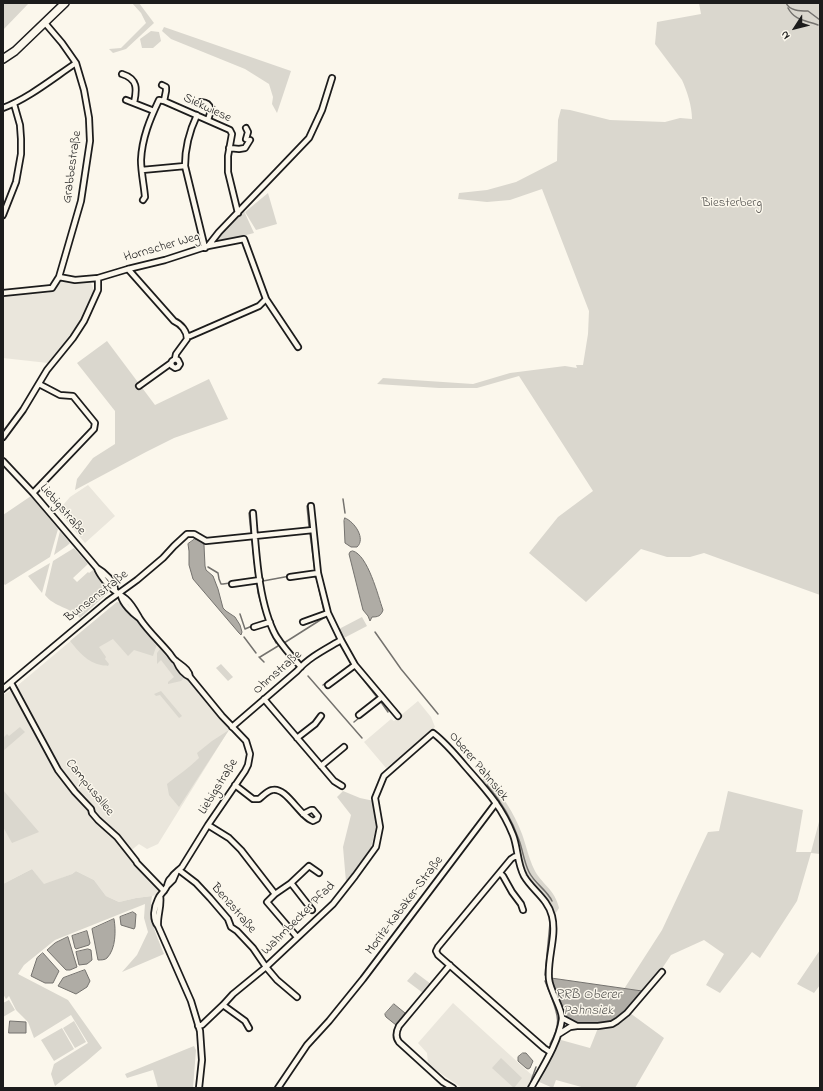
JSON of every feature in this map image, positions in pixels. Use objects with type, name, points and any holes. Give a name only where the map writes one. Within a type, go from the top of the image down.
[{"type":"main road","points":[[3,59],[15,51],[65,3]]},
{"type":"street","name":"Grabbestraße","points":[[45,23],[76,63],[84,90],[89,118],[90,141],[81,201],[58,277]]},
{"type":"street","points":[[3,108],[14,104],[76,63]]},
{"type":"street","points":[[122,74],[131,78],[136,87],[134,103]]},
{"type":"street","name":"Hornscher Weg","points":[[58,277],[75,280],[98,278],[207,247],[219,232],[309,138],[322,110],[332,78]]},
{"type":"street","name":"Siekwiese","points":[[162,85],[166,87],[166,91],[161,100],[230,130],[232,134],[227,163],[238,213]]},
{"type":"street","points":[[126,100],[154,111]]},
{"type":"street","points":[[144,200],[142,150],[145,133],[154,111],[161,100]]},
{"type":"street","points":[[201,102],[205,102],[211,108],[208,120]]},
{"type":"street","points":[[3,215],[16,182],[21,154],[20,125],[14,104]]},
{"type":"street","points":[[197,115],[188,137],[185,166],[207,247],[244,239],[266,299],[298,347]]},
{"type":"street","points":[[229,148],[245,148],[248,140],[248,132],[246,128]]},
{"type":"street","points":[[142,170],[185,166]]},
{"type":"street","points":[[128,269],[174,321],[180,323],[187,336],[187,339],[176,354],[173,361],[139,386]]},
{"type":"street","points":[[3,293],[52,288],[58,277]]},
{"type":"street","points":[[3,437],[23,410],[47,370],[73,338],[84,321],[98,290],[98,278]]},
{"type":"street","points":[[187,336],[259,306],[266,299]]},
{"type":"street","points":[[33,493],[94,429],[95,423],[73,396],[60,395],[39,384]]},
{"type":"street","name":"Liebigstraße","points":[[3,461],[33,493],[97,568],[112,589],[118,593],[122,601],[140,619],[176,661],[179,668],[186,676],[190,677],[232,727],[246,741],[250,754],[248,765],[178,871],[168,881],[168,885],[160,896],[161,900],[157,911],[158,926],[191,1001],[198,1027],[197,1032],[201,1040],[202,1060],[199,1088]]},
{"type":"street","name":"Liebigstraße","points":[[3,465],[8,467]]},
{"type":"street","points":[[311,506],[318,573],[328,613],[355,665],[398,716]]},
{"type":"street","points":[[253,513],[260,580],[270,622],[280,642],[301,667]]},
{"type":"street","points":[[255,536],[313,530]]},
{"type":"street","name":"Bunsenstraße","points":[[3,689],[13,685],[108,601],[138,580],[187,534],[194,534],[206,541],[255,536]]},
{"type":"street","points":[[290,577],[318,573]]},
{"type":"street","points":[[232,584],[260,580]]},
{"type":"street","points":[[303,622],[328,613]]},
{"type":"street","points":[[254,628],[270,622]]},
{"type":"street","name":"Ohmstraße","points":[[232,727],[317,654],[341,640]]},
{"type":"street","points":[[328,684],[355,665]]},
{"type":"street","name":"Campusallee","points":[[13,685],[58,770],[98,820],[117,837],[144,871],[146,871],[164,890]]},
{"type":"street","points":[[359,715],[382,697]]},
{"type":"street","points":[[264,699],[334,781],[342,786]]},
{"type":"street","points":[[297,738],[315,724],[321,716]]},
{"type":"street","name":"Oberer Pahnsiek","points":[[433,733],[446,744],[485,788],[496,803],[514,837],[517,856],[524,874],[545,902],[552,915],[553,930],[549,979],[551,990],[562,1018]]},
{"type":"street","name":"Wahmbecker Pfad","points":[[198,1027],[224,1005],[233,994],[266,967],[333,904],[376,847],[380,827],[375,798],[384,776],[433,733]]},
{"type":"street","points":[[321,766],[344,747]]},
{"type":"street","points":[[235,785],[254,799],[259,799],[274,789],[281,790],[304,814]]},
{"type":"street","name":"Moritz-Kabaker-Straße","points":[[278,1088],[307,1045],[318,1034],[363,979],[496,803]]},
{"type":"street","points":[[208,825],[229,838],[241,850],[275,894]]},
{"type":"street","points":[[517,856],[512,858],[436,949],[436,951],[438,955],[550,1052]]},
{"type":"street","points":[[297,938],[267,902],[309,866],[319,873]]},
{"type":"street","name":"Benzstraße","points":[[178,871],[196,883],[228,919],[231,927],[237,931],[253,948],[277,980],[297,997]]},
{"type":"street","points":[[500,873],[521,904],[523,910]]},
{"type":"street","points":[[291,883],[312,910]]},
{"type":"street","points":[[450,965],[399,1026],[396,1036],[399,1042],[443,1082],[453,1088]]},
{"type":"street","points":[[559,1034],[570,1027],[605,1025],[617,1021],[627,1013],[662,972]]},
{"type":"street","points":[[224,1005],[245,1022],[249,1028]]},
{"type":"street","points":[[324,1018],[329,1021]]},
{"type":"street","points":[[531,1088],[559,1034],[562,1018],[577,1026]]},
{"type":"street","points":[[318,1034],[320,1024]]},
{"type":"shaded area","points":[[70,281],[91,283],[94,290],[78,327],[48,363],[3,358],[3,295],[48,293],[61,282]]},
{"type":"shaded area","points":[[88,485],[115,516],[85,543],[58,511],[70,497]]},
{"type":"shaded area","points":[[117,602],[123,604],[230,728],[158,844],[147,849],[139,844],[128,853],[159,889],[157,895],[119,902],[106,896],[94,880],[76,871],[44,885],[32,869],[3,884],[3,695],[17,686]]},
{"type":"shaded area","points":[[418,701],[431,717],[435,727],[400,760],[398,759],[386,768],[364,742],[391,719],[394,721]]},
{"type":"shaded area","points":[[453,1003],[534,1077],[528,1088],[462,1088],[430,1066],[428,1063],[427,1053],[418,1043]]},
{"type":"green space","points":[[3,3],[29,3],[3,30]]},
{"type":"green space","points":[[132,3],[139,3],[154,23],[126,49],[113,53],[109,49],[121,48],[146,23],[141,13]]},
{"type":"green space","name":"Biesterberg","points":[[699,3],[820,3],[820,595],[704,553],[690,557],[667,557],[641,549],[586,602],[529,553],[558,517],[593,491],[519,376],[477,388],[439,388],[377,384],[383,378],[473,384],[510,373],[565,366],[577,368],[576,365],[583,365],[588,334],[589,311],[542,189],[510,200],[487,202],[458,199],[459,193],[487,190],[516,182],[557,161],[558,120],[561,109],[610,120],[665,122],[680,118],[692,119],[689,99],[682,80],[655,44],[657,22],[701,14]]},
{"type":"green space","points":[[164,27],[291,71],[277,113],[272,104],[273,97],[269,84],[245,69],[171,39],[162,31]]},
{"type":"green space","points":[[151,31],[159,32],[161,41],[153,48],[142,48],[140,39]]},
{"type":"green space","points":[[268,193],[277,224],[256,230],[245,212]]},
{"type":"green space","points":[[244,211],[254,233],[212,244]]},
{"type":"green space","points":[[107,341],[155,405],[209,379],[228,419],[174,438],[75,490],[77,479],[93,458],[115,444],[115,411],[77,363]]},
{"type":"green space","points":[[31,496],[58,529],[50,557],[5,585],[3,584],[3,515]]},
{"type":"green space","points":[[60,531],[70,543],[54,555]]},
{"type":"green space","points":[[74,548],[88,564],[73,578],[77,582],[88,572],[89,573],[93,570],[109,589],[109,592],[80,618],[72,611],[53,602],[45,595],[53,561]]},
{"type":"green space","points":[[50,563],[42,593],[28,576]]},
{"type":"green space","points":[[117,602],[123,604],[157,644],[153,656],[134,650],[128,656],[113,639],[99,647],[106,657],[105,659],[109,664],[108,666],[96,664],[76,649],[70,641]]},
{"type":"green space","points":[[362,617],[367,626],[344,638],[339,629]]},
{"type":"green space","points":[[160,649],[184,678],[181,681],[168,684],[168,682],[174,677],[161,660],[157,664],[157,653]]},
{"type":"green space","points":[[221,664],[233,677],[228,681],[216,668]]},
{"type":"green space","points":[[161,691],[182,716],[179,718],[160,695],[156,696],[154,694]]},
{"type":"green space","points":[[20,727],[25,732],[3,751],[3,738],[7,734],[9,736]]},
{"type":"green space","points":[[229,730],[179,807],[169,795],[167,784],[199,758],[197,753]]},
{"type":"green space","points":[[486,776],[502,796],[511,811],[519,826],[534,869],[557,901],[559,908],[554,916],[549,900],[526,872],[515,836],[505,813],[481,781]]},
{"type":"green space","points":[[3,790],[39,832],[12,843],[3,827]]},
{"type":"green space","points":[[343,791],[360,798],[374,801],[376,827],[371,848],[346,882],[343,847],[351,815],[337,797]]},
{"type":"green space","points":[[728,791],[803,810],[796,852],[811,852],[820,818],[820,854],[811,853],[797,901],[760,958],[752,952],[720,993],[706,985],[724,954],[704,940],[671,955],[659,973],[642,991],[624,989],[662,930],[708,832],[719,831]]},
{"type":"green space","points":[[32,869],[44,884],[72,874],[76,871],[94,880],[106,896],[119,902],[152,896],[152,919],[164,954],[122,972],[137,955],[148,932],[144,918],[145,904],[55,940],[24,965],[18,974],[68,1000],[102,1048],[55,1086],[51,1074],[54,1064],[88,1043],[71,1015],[34,1038],[28,1022],[16,1010],[9,996],[6,999],[3,994],[3,884]]},
{"type":"green space","points":[[820,950],[820,985],[814,993],[797,984]]},
{"type":"green space","points":[[415,972],[431,984],[423,993],[407,981]]},
{"type":"green space","points":[[9,1000],[15,1010],[3,1017],[3,1003]]},
{"type":"green space","points":[[630,1013],[664,1038],[635,1088],[585,1088],[556,1080],[553,1088],[537,1081],[562,1036],[561,1040],[590,1048],[598,1028],[620,1021]]},
{"type":"green space","points":[[74,1021],[86,1042],[75,1048],[63,1028]]},
{"type":"green space","points":[[62,1028],[74,1049],[54,1061],[41,1040]]},
{"type":"green space","points":[[194,1046],[196,1050],[193,1088],[158,1088],[153,1070],[127,1078],[125,1074]]},
{"type":"green space","points":[[501,1058],[522,1078],[514,1088],[492,1068]]},
{"type":"water","points":[[345,518],[356,527],[360,535],[359,544],[357,547],[351,547],[345,543]]},
{"type":"water","points":[[195,539],[202,541],[204,545],[206,570],[213,576],[223,608],[235,617],[240,625],[242,632],[241,635],[193,579],[189,565],[188,544]]},
{"type":"water","points":[[353,551],[358,554],[368,568],[383,610],[380,615],[372,617],[370,621],[363,610],[349,554]]},
{"type":"water","points":[[133,912],[136,914],[134,929],[121,925],[120,917]]},
{"type":"water","points":[[114,919],[114,945],[106,959],[98,960],[92,929]]},
{"type":"water","points":[[87,931],[90,943],[89,945],[76,949],[72,936]]},
{"type":"water","points":[[68,937],[77,967],[66,970],[47,950],[55,943]]},
{"type":"water","points":[[88,949],[91,950],[92,960],[87,964],[79,965],[76,952]]},
{"type":"water","points":[[43,953],[59,971],[53,983],[45,983],[31,976],[37,958]]},
{"type":"water","points":[[85,970],[90,981],[87,987],[76,994],[58,986],[63,978]]},
{"type":"water","name":"RRB Oberer Pahnsiek","points":[[551,978],[642,991],[619,1017],[612,1021],[588,1025],[577,1023],[567,1018],[552,988]]},
{"type":"water","points":[[394,1004],[405,1013],[396,1025],[385,1015]]},
{"type":"water","points":[[10,1021],[26,1022],[26,1033],[9,1033]]},
{"type":"water","points":[[523,1053],[526,1053],[533,1061],[528,1069],[518,1061],[518,1057]]},
{"type":"waterway","points":[[786,3],[790,8],[799,11],[808,11],[820,20]]},
{"type":"waterway","points":[[788,8],[797,18],[818,25]]},
{"type":"waterway","points":[[343,499],[345,513]]},
{"type":"waterway","points":[[307,506],[309,527]]},
{"type":"waterway","points":[[249,513],[251,533]]},
{"type":"waterway","points":[[310,534],[315,571]]},
{"type":"waterway","points":[[252,540],[256,577]]},
{"type":"waterway","points":[[208,567],[218,573],[221,584],[230,583]]},
{"type":"waterway","points":[[263,581],[290,576]]},
{"type":"waterway","points":[[316,576],[324,611]]},
{"type":"waterway","points":[[257,584],[258,593],[266,620]]},
{"type":"waterway","points":[[240,614],[245,629],[252,626]]},
{"type":"waterway","points":[[284,643],[325,617]]},
{"type":"waterway","points":[[268,625],[276,643]]},
{"type":"waterway","points":[[375,632],[401,669],[438,714]]},
{"type":"waterway","points":[[244,637],[256,653]]},
{"type":"waterway","points":[[260,657],[278,646]]},
{"type":"waterway","points":[[259,657],[264,662]]},
{"type":"waterway","points":[[323,685],[350,665]]},
{"type":"waterway","points":[[355,669],[376,696]]},
{"type":"waterway","points":[[308,676],[362,738]]},
{"type":"waterway","points":[[381,702],[388,712]]},
{"type":"waterway","points":[[354,722],[359,718]]},
{"type":"waterway","points":[[487,785],[506,811],[513,825],[529,872],[552,901]]},
{"type":"waterway","points":[[545,975],[550,923]]},
{"type":"waterway","points":[[545,981],[549,991]]},
{"type":"waterway","points":[[550,1044],[554,1037],[558,1020],[551,996]]},
{"type":"waterway","points":[[530,1086],[536,1067]]}]
